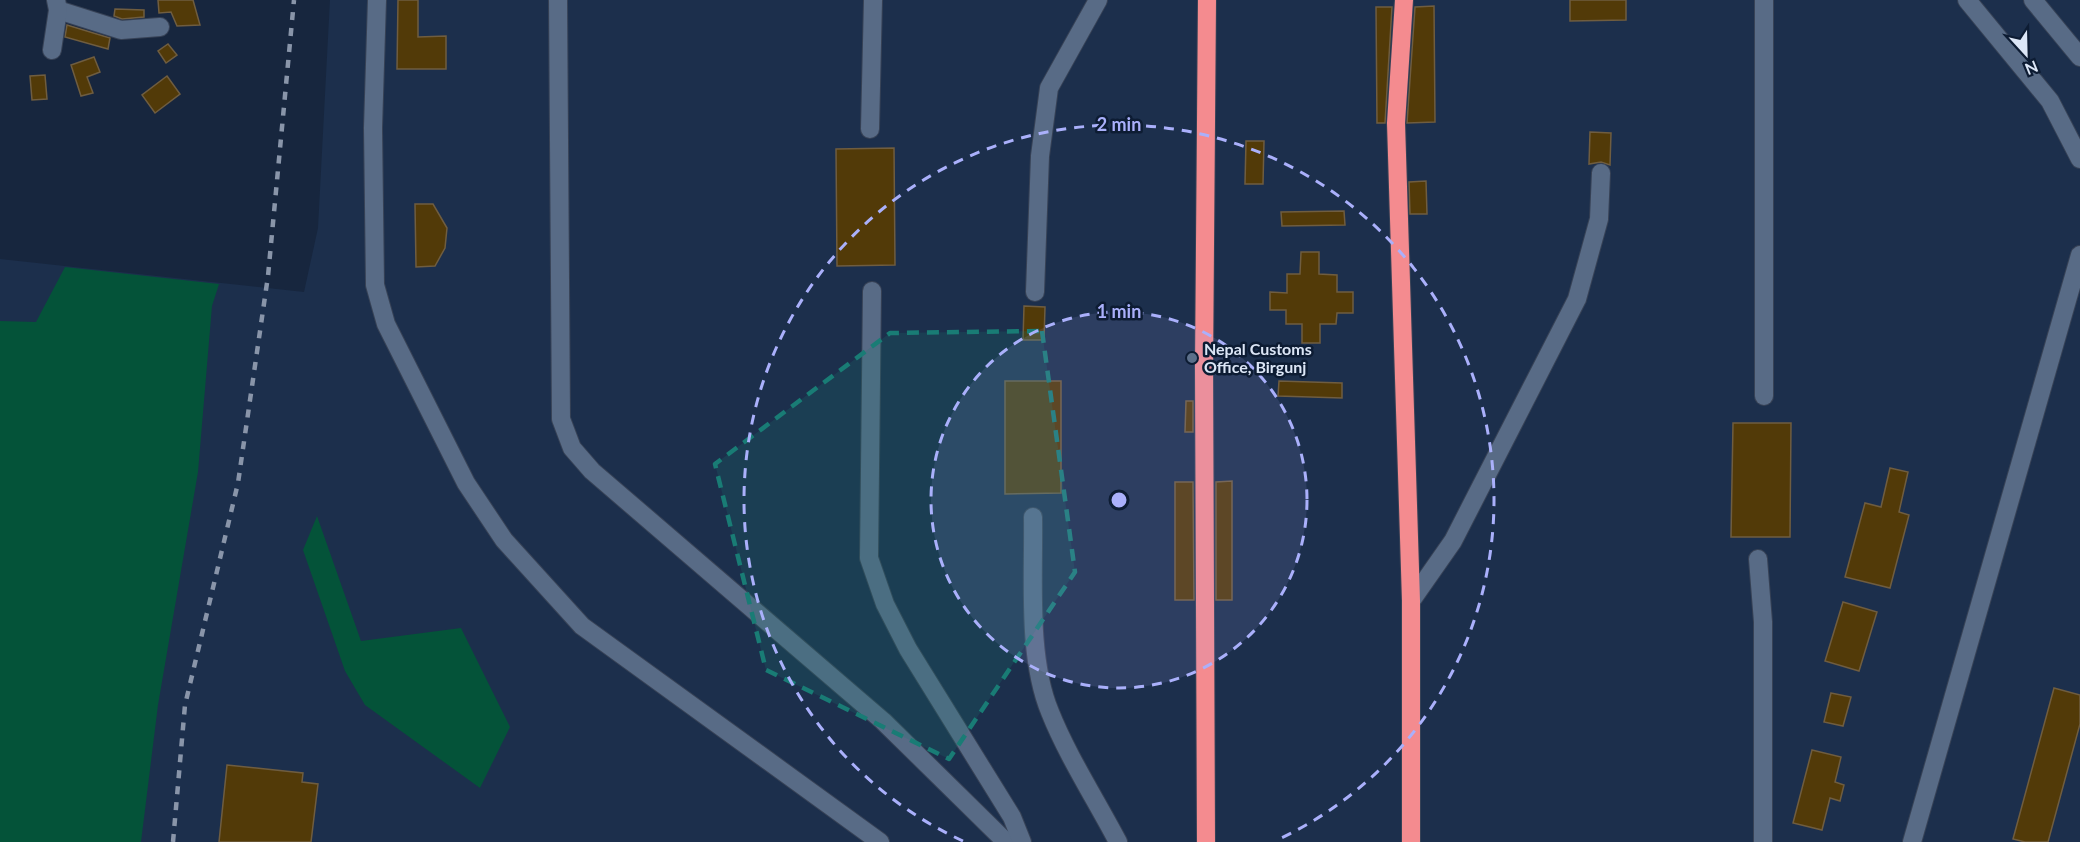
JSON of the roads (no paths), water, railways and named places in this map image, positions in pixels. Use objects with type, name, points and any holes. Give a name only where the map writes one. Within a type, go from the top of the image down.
[{"type":"highway","points":[[1206,842],[1204,368],[1207,0]]},
{"type":"highway","points":[[1404,0],[1396,123],[1403,280],[1411,601],[1412,842]]},
{"type":"street","points":[[377,0],[373,128],[375,285],[386,324],[466,483],[504,540],[582,626],[880,842]]},
{"type":"street","points":[[558,0],[561,419],[572,448],[592,471],[883,721],[1006,842]]},
{"type":"street","points":[[870,129],[873,0]]},
{"type":"street","points":[[1035,292],[1040,156],[1049,88],[1098,0]]},
{"type":"street","points":[[1764,0],[1764,396]]},
{"type":"street","points":[[1967,0],[2050,101],[2080,159]]},
{"type":"street","points":[[2033,0],[2080,57]]},
{"type":"street","points":[[52,50],[57,5],[121,30],[160,27]]},
{"type":"street","points":[[1411,601],[1453,541],[1577,299],[1599,219],[1601,173]]},
{"type":"street","points":[[1912,842],[2080,255]]},
{"type":"street","points":[[872,291],[869,558],[885,604],[908,649],[1012,817],[1022,842]]},
{"type":"street","points":[[1033,517],[1035,633],[1040,676],[1049,712],[1118,842]]},
{"type":"street","points":[[1758,559],[1763,622],[1763,842]]},
{"type":"railway","points":[[173,842],[185,705],[238,483],[268,276],[294,0]]},
{"type":"place","name":"Nepal Customs Office, Birgunj","points":[[1192,358]]}]
